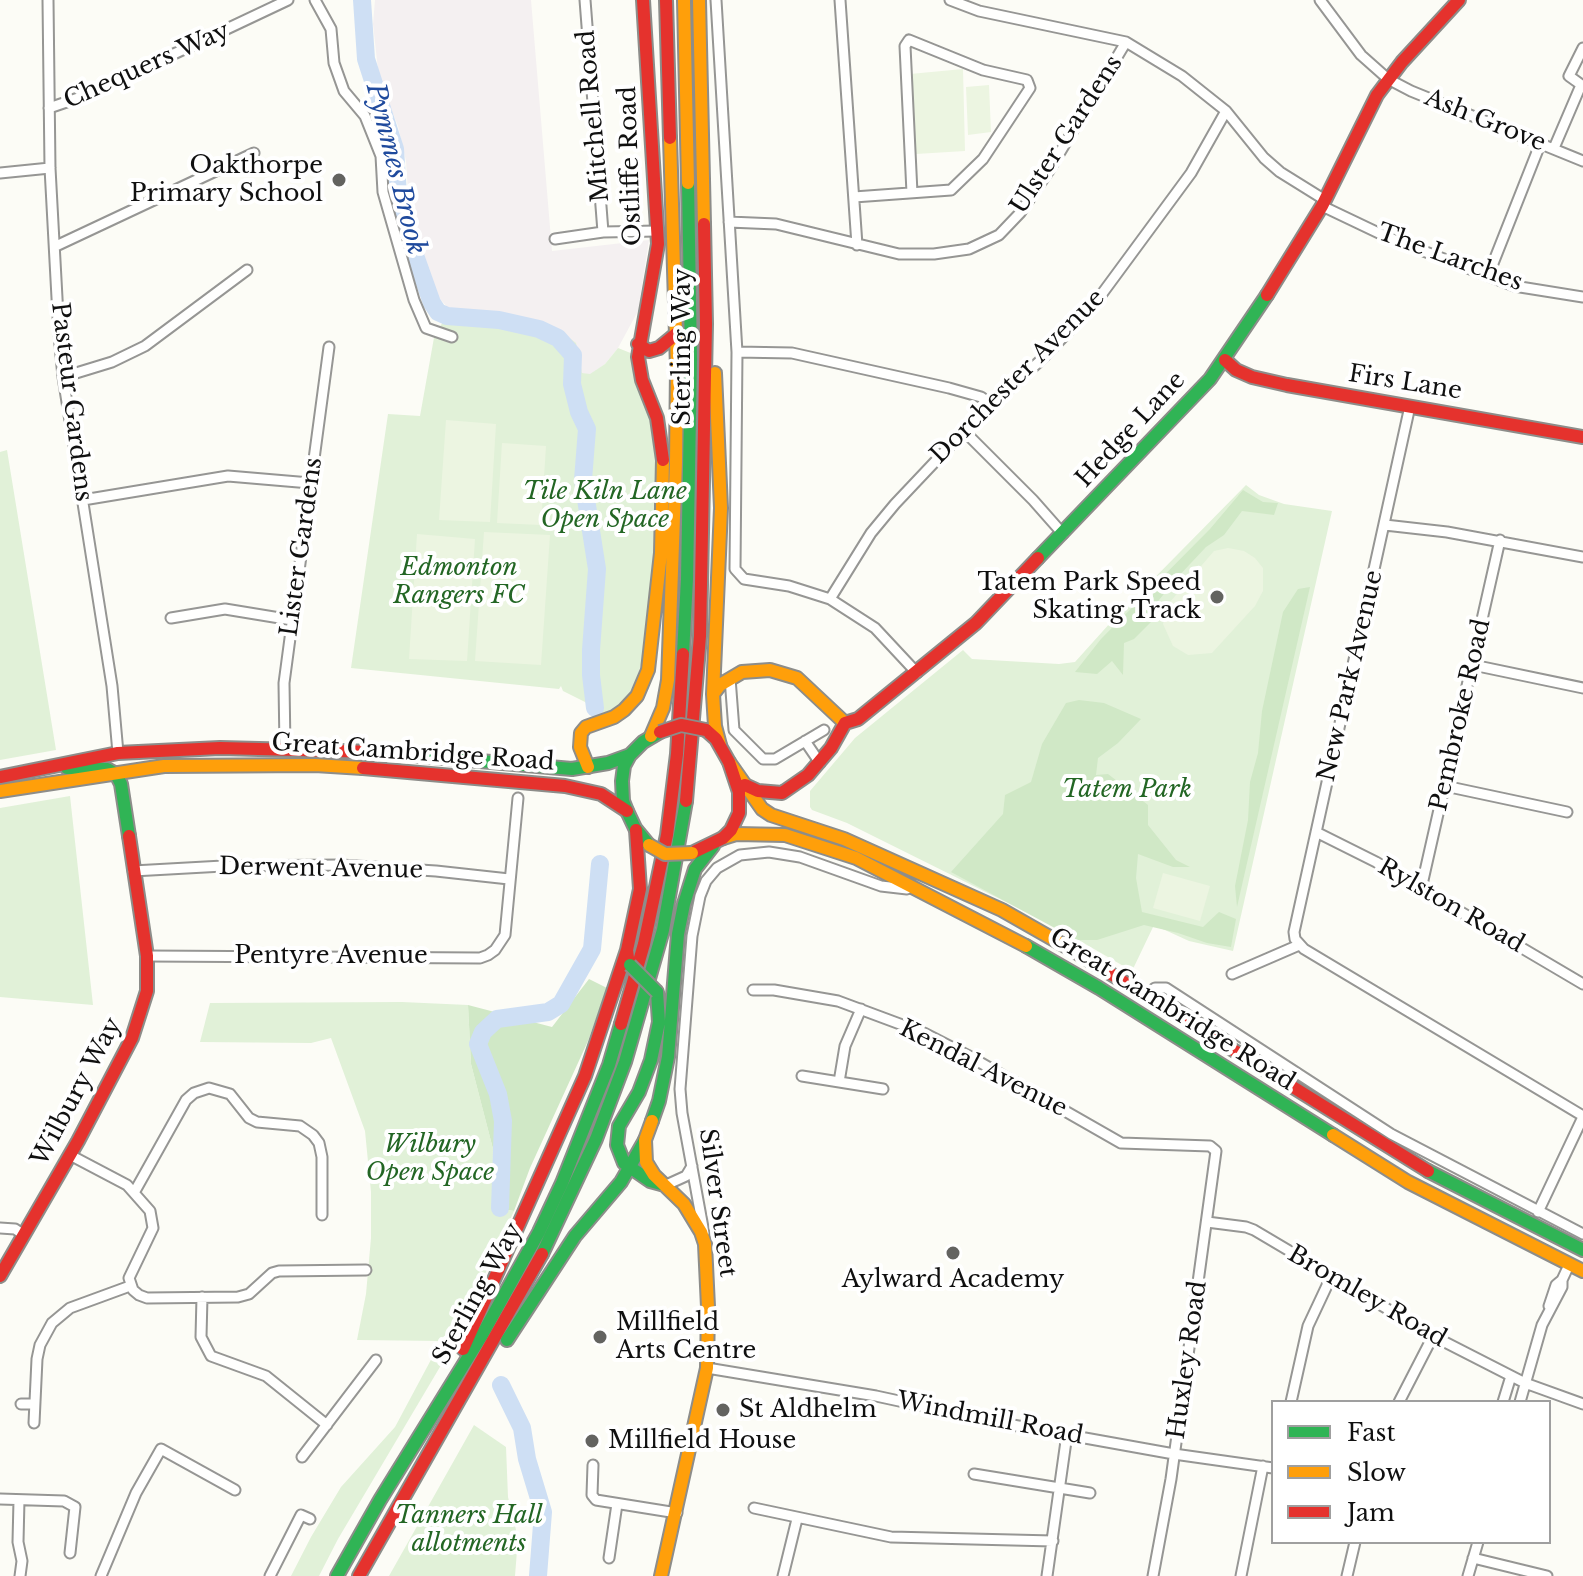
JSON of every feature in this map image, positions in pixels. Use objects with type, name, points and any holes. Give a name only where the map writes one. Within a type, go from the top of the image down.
[{"type":"main road","name":"Ostliffe Road","points":[[588,767],[580,744],[581,733],[586,727],[614,717],[631,703],[644,683],[650,657],[661,553],[663,464],[657,418],[639,369],[638,344],[656,260],[657,231],[643,0]]},
{"type":"main road","points":[[656,734],[666,696],[669,657],[676,462],[676,334],[666,0]]},
{"type":"main road","name":"Sterling Way","points":[[359,1576],[554,1232],[596,1139],[636,1025],[663,930],[681,838],[691,755],[688,693],[691,389],[684,0]]},
{"type":"main road","name":"Sterling Way","points":[[337,1576],[539,1232],[596,1101],[644,944],[667,835],[688,693],[700,636],[705,505],[706,324],[699,0]]},
{"type":"main road","name":"Hedge Lane","points":[[745,785],[758,791],[782,793],[820,763],[845,723],[858,719],[976,623],[1160,433],[1225,360],[1324,203],[1358,129],[1388,79],[1459,0]]},
{"type":"main road","points":[[706,324],[716,375],[721,473],[713,694],[715,726],[720,745],[745,785]]},
{"type":"main road","points":[[638,344],[649,351],[659,348],[676,334]]},
{"type":"main road","name":"Firs Lane","points":[[1225,360],[1236,370],[1263,380],[1583,437]]},
{"type":"main road","points":[[713,694],[730,678],[742,672],[770,670],[789,675],[806,685],[845,723]]},
{"type":"main road","points":[[719,840],[692,853],[665,854],[649,845],[635,828],[627,811],[622,781],[624,766],[630,755],[656,734],[690,725],[706,730],[720,745]]},
{"type":"main road","name":"Great Cambridge Road","points":[[0,777],[118,753],[285,748],[412,754],[545,767],[588,767],[630,755]]},
{"type":"main road","points":[[118,753],[130,760],[164,766]]},
{"type":"main road","points":[[427,1457],[559,1259],[630,1169],[645,1140],[659,1101],[668,1057],[678,934],[684,904],[695,869],[736,822],[740,803],[729,762]]},
{"type":"main road","name":"Great Cambridge Road","points":[[0,791],[164,766],[315,765],[469,776],[589,790],[627,811]]},
{"type":"main road","points":[[56,766],[76,769],[97,767],[116,774]]},
{"type":"main road","name":"Wilbury Way","points":[[0,1276],[70,1155],[138,1025],[147,991],[147,956],[121,784],[116,774]]},
{"type":"main road","name":"Great Cambridge Road","points":[[745,785],[762,809],[780,819],[844,839],[1002,910],[1147,995],[1417,1165],[1583,1250]]},
{"type":"main road","points":[[431,1419],[585,1076],[625,970],[640,889],[635,828]]},
{"type":"main road","name":"Great Cambridge Road","points":[[719,840],[736,834],[785,835],[856,858],[894,876],[910,888],[1045,956],[1408,1182],[1583,1271]]},
{"type":"main road","points":[[625,970],[657,992],[659,1022],[651,1060],[617,1136],[619,1155],[630,1169],[662,1185]]},
{"type":"main road","points":[[645,1140],[646,1162],[662,1185],[690,1213],[705,1244]]},
{"type":"main road","name":"Silver Street","points":[[661,1576],[707,1368],[709,1342],[705,1244]]},
{"type":"street","name":"Pasteur Gardens","points":[[48,0],[50,168],[63,377],[110,671],[118,753]]},
{"type":"street","name":"Chequers Way","points":[[49,108],[87,95],[288,0]]},
{"type":"street","points":[[315,0],[331,29],[334,63],[344,91],[365,116],[381,156],[383,192],[414,300],[426,328],[452,337]]},
{"type":"street","name":"Mitchell Road","points":[[585,0],[603,232]]},
{"type":"street","points":[[716,0],[737,352],[735,569],[744,579],[789,586],[830,599],[875,628],[917,673]]},
{"type":"street","points":[[840,0],[857,245]]},
{"type":"street","name":"The Larches","points":[[950,0],[979,11],[1126,42],[1182,76],[1226,111],[1264,158],[1324,203],[1387,237],[1514,286],[1583,297]]},
{"type":"street","name":"Ash Grove","points":[[1320,0],[1361,55],[1388,79],[1583,161]]},
{"type":"street","points":[[854,197],[912,193],[951,190],[983,159],[1030,88],[1027,80],[983,70],[909,40],[905,46],[912,193]]},
{"type":"street","name":"Ulster Gardens","points":[[729,222],[776,224],[899,254],[934,254],[969,249],[999,235],[1020,213],[1126,42]]},
{"type":"street","points":[[1554,148],[1582,86],[1569,76],[1583,48]]},
{"type":"street","name":"Dorchester Avenue","points":[[830,599],[871,533],[964,431],[1042,359],[1093,306],[1191,173],[1226,111]]},
{"type":"street","points":[[1488,276],[1541,142]]},
{"type":"street","points":[[56,246],[254,153]]},
{"type":"street","points":[[0,173],[50,168]]},
{"type":"street","points":[[555,239],[603,232],[657,231]]},
{"type":"street","points":[[63,377],[112,362],[145,346],[247,270]]},
{"type":"street","name":"Lister Gardens","points":[[285,748],[284,683],[329,347]]},
{"type":"street","points":[[737,352],[802,355],[949,388],[981,397],[992,405]]},
{"type":"street","name":"New Park Avenue","points":[[1299,945],[1294,932],[1410,406]]},
{"type":"street","points":[[964,431],[1063,534]]},
{"type":"street","points":[[83,500],[228,476],[310,483]]},
{"type":"street","points":[[1385,525],[1500,540],[1583,557]]},
{"type":"street","name":"Pembroke Road","points":[[1421,889],[1500,540]]},
{"type":"street","points":[[171,618],[225,609],[292,620]]},
{"type":"street","points":[[1473,665],[1583,688]]},
{"type":"street","points":[[730,678],[736,733],[763,759],[770,761],[824,730]]},
{"type":"street","points":[[803,742],[820,763]]},
{"type":"street","points":[[1445,786],[1567,812]]},
{"type":"street","points":[[509,879],[518,798]]},
{"type":"street","name":"Rylston Road","points":[[1316,832],[1376,862],[1583,984]]},
{"type":"street","name":"Silver Street","points":[[705,1244],[680,1089],[686,1039],[688,976],[700,896],[706,881],[717,868],[740,855],[753,853],[782,854],[881,886],[910,888]]},
{"type":"street","name":"Derwent Avenue","points":[[133,871],[223,866],[341,865],[509,879]]},
{"type":"street","name":"Pentyre Avenue","points":[[147,956],[480,958],[495,950],[505,935],[509,879]]},
{"type":"street","points":[[1232,974],[1299,945],[1583,1116],[1538,1212]]},
{"type":"street","points":[[1147,995],[1155,988],[1166,988],[1391,1134],[1583,1234]]},
{"type":"street","name":"Kendal Avenue","points":[[753,990],[774,990],[828,999],[924,1033],[1121,1143],[1210,1146]]},
{"type":"street","points":[[839,1082],[845,1046],[861,1009]]},
{"type":"street","points":[[802,1076],[883,1089]]},
{"type":"street","points":[[135,1191],[186,1100],[194,1093],[209,1088],[230,1094],[249,1118],[257,1122],[296,1125],[313,1135],[319,1143],[322,1157],[322,1215]]},
{"type":"street","name":"Huxley Road","points":[[1153,1576],[1174,1454],[1217,1155],[1210,1146]]},
{"type":"street","points":[[70,1155],[135,1191],[150,1211],[153,1222],[150,1233],[129,1274],[130,1286],[147,1298],[245,1296],[272,1273],[279,1271],[366,1270]]},
{"type":"street","points":[[662,1185],[686,1176],[693,1165]]},
{"type":"street","name":"Bromley Road","points":[[1207,1222],[1254,1230],[1433,1336],[1525,1383],[1583,1404]]},
{"type":"street","points":[[0,1228],[15,1229],[24,1235]]},
{"type":"street","points":[[1521,1400],[1551,1296],[1569,1265]]},
{"type":"street","points":[[1291,1400],[1308,1326],[1331,1277]]},
{"type":"street","points":[[34,1423],[40,1345],[52,1323],[130,1286]]},
{"type":"street","points":[[202,1297],[201,1337],[211,1356],[266,1376],[327,1425]]},
{"type":"street","points":[[1400,1400],[1433,1336]]},
{"type":"street","points":[[302,1457],[376,1360]]},
{"type":"street","name":"Windmill Road","points":[[707,1368],[876,1396],[996,1422],[1174,1454],[1268,1467]]},
{"type":"street","points":[[1504,1400],[1511,1376]]},
{"type":"street","points":[[21,1404],[34,1404]]},
{"type":"street","points":[[1047,1576],[1067,1434]]},
{"type":"street","points":[[101,1576],[136,1493],[161,1449],[235,1490]]},
{"type":"street","points":[[593,1465],[592,1495],[596,1500],[677,1513]]},
{"type":"street","points":[[1241,1576],[1268,1467]]},
{"type":"street","points":[[974,1474],[1090,1493]]},
{"type":"street","points":[[0,1499],[64,1501],[75,1507],[70,1553]]},
{"type":"street","points":[[19,1500],[20,1576]]},
{"type":"street","points":[[609,1558],[617,1504]]},
{"type":"street","points":[[754,1508],[891,1537],[1053,1541]]},
{"type":"street","points":[[270,1576],[301,1515],[310,1519]]},
{"type":"street","points":[[783,1576],[797,1519]]},
{"type":"street","points":[[1347,1576],[1355,1544]]},
{"type":"street","points":[[1468,1576],[1477,1544]]},
{"type":"street","points":[[1473,1558],[1547,1576]]},
{"type":"shaded area","points":[[375,0],[531,0],[552,251],[649,240],[638,311],[618,348],[605,364],[590,375],[582,373],[575,343],[504,315],[452,312],[437,296],[411,237],[406,161],[398,126],[379,79],[373,24]]},
{"type":"green space","points":[[963,69],[965,151],[916,154],[910,74]]},
{"type":"green space","points":[[989,85],[991,132],[968,135],[966,87]]},
{"type":"green space","points":[[452,312],[504,315],[555,327],[576,343],[582,373],[590,374],[605,364],[618,348],[633,354],[638,388],[648,411],[657,456],[656,545],[646,646],[636,682],[623,704],[598,716],[585,702],[563,691],[561,686],[559,689],[351,668],[388,414],[420,416],[435,332]]},
{"type":"green space","points":[[446,420],[496,424],[490,522],[439,520]]},
{"type":"green space","points":[[502,443],[546,446],[541,525],[497,523]]},
{"type":"green space","points":[[7,450],[56,750],[0,760],[0,452]]},
{"type":"green space","name":"Tatem Park","points":[[1246,485],[1259,495],[1284,504],[1332,511],[1233,951],[1189,941],[1154,925],[1132,971],[1056,927],[847,823],[812,810],[810,791],[855,738],[963,650],[972,659],[1059,664],[1075,662]]},
{"type":"green space","points":[[1243,490],[1263,502],[1278,503],[1274,515],[1242,511],[1224,535],[1206,547],[1155,605],[1152,621],[1134,639],[1124,643],[1123,675],[1112,661],[1097,674],[1075,672],[1101,639],[1210,529]]},
{"type":"green space","points":[[484,532],[550,535],[541,665],[475,661]]},
{"type":"green space","name":"Edmonton Rangers FC","points":[[417,534],[475,539],[467,661],[409,659]]},
{"type":"green space","name":"Tatem Park Speed Skating Track","points":[[1228,548],[1244,551],[1255,558],[1263,568],[1263,591],[1255,606],[1212,653],[1188,655],[1173,646],[1163,624],[1169,603],[1214,551]]},
{"type":"green space","points":[[1310,587],[1237,907],[1235,886],[1248,820],[1250,782],[1283,612],[1298,589]]},
{"type":"green space","points":[[1079,700],[1104,703],[1141,719],[1098,758],[1096,775],[1108,774],[1148,805],[1148,825],[1176,860],[1190,867],[1173,867],[1138,854],[1136,878],[1142,912],[1203,927],[1219,912],[1236,919],[1231,947],[1144,925],[1097,940],[1077,940],[951,872],[1003,814],[1005,795],[1031,782],[1042,744],[1066,703]]},
{"type":"green space","points":[[70,796],[93,1005],[0,997],[0,808]]},
{"type":"green space","points":[[1163,873],[1210,886],[1200,921],[1153,908]]},
{"type":"green space","points":[[589,979],[607,988],[588,1041],[530,1168],[514,1211],[492,1207],[493,1149],[471,1064],[468,1005],[552,1027]]},
{"type":"green space","name":"Wilbury Open Space","points":[[402,1002],[468,1005],[471,1064],[493,1149],[492,1207],[514,1211],[450,1350],[319,1576],[291,1576],[341,1487],[395,1427],[441,1341],[357,1340],[366,1294],[371,1192],[365,1131],[331,1038],[311,1043],[200,1042],[210,1003]]},
{"type":"green space","name":"Tanners Hall allotments","points":[[474,1425],[506,1447],[508,1497],[518,1538],[515,1576],[389,1576]]},
{"type":"waterway","name":"Pymmes Brook","points":[[362,0],[366,59],[395,149],[398,195],[406,230],[432,303],[438,312],[447,316],[499,320],[539,329],[558,338],[573,355],[572,384],[587,429],[583,480],[597,569],[591,650],[595,708]]},
{"type":"waterway","name":"Pymmes Brook","points":[[500,1208],[503,1121],[498,1094],[478,1044],[483,1032],[497,1019],[548,1012],[561,1004],[592,949],[600,864]]},
{"type":"waterway","name":"Pymmes Brook","points":[[501,1385],[522,1428],[527,1459],[543,1512],[538,1576]]},
{"type":"traffic: fast","points":[[683,654],[691,359],[688,183]]},
{"type":"traffic: fast","points":[[1038,558],[1210,379],[1267,295]]},
{"type":"traffic: fast","points":[[649,845],[635,828],[627,811],[622,781],[624,766],[630,755],[643,742],[660,732]]},
{"type":"traffic: fast","points":[[376,752],[572,769],[608,763],[630,755]]},
{"type":"traffic: fast","points":[[67,768],[107,769],[116,774],[121,784],[129,836]]},
{"type":"traffic: fast","points":[[542,1254],[596,1139],[625,1062],[663,930],[686,801]]},
{"type":"traffic: fast","points":[[652,1121],[668,1057],[678,934],[684,904],[695,869],[713,846]]},
{"type":"traffic: fast","points":[[1026,946],[1099,988],[1333,1135]]},
{"type":"traffic: fast","points":[[630,965],[657,992]]},
{"type":"traffic: fast","points":[[657,992],[659,1022],[651,1060],[639,1092],[619,1126],[617,1145],[624,1163],[650,1181],[661,1184]]},
{"type":"traffic: fast","points":[[337,1576],[482,1335],[539,1232],[609,1065],[621,1024]]},
{"type":"traffic: fast","points":[[507,1340],[575,1236],[621,1182],[645,1140]]},
{"type":"traffic: fast","points":[[1428,1171],[1583,1250]]},
{"type":"traffic: slow","points":[[684,0],[688,183]]},
{"type":"traffic: slow","points":[[699,0],[704,224]]},
{"type":"traffic: slow","points":[[651,736],[663,708],[668,680],[676,462],[677,368],[670,138]]},
{"type":"traffic: slow","points":[[713,694],[721,508],[715,373]]},
{"type":"traffic: slow","points":[[588,767],[580,747],[581,733],[586,727],[624,710],[637,696],[648,670],[661,553],[663,460]]},
{"type":"traffic: slow","points":[[720,745],[713,694],[720,685],[742,672],[770,670],[797,678],[845,723]]},
{"type":"traffic: slow","points":[[729,762],[762,809],[771,815],[844,839],[1002,910],[1074,951]]},
{"type":"traffic: slow","points":[[0,791],[164,766],[315,765],[363,768]]},
{"type":"traffic: slow","points":[[723,838],[736,834],[785,835],[856,858],[1026,946]]},
{"type":"traffic: slow","points":[[649,845],[665,854],[692,853]]},
{"type":"traffic: slow","points":[[652,1121],[645,1140],[646,1162],[654,1175],[684,1204],[701,1232],[705,1244],[708,1307],[707,1368],[661,1576]]},
{"type":"traffic: slow","points":[[1333,1135],[1408,1182],[1583,1271]]},
{"type":"traffic: jam","points":[[643,0],[658,244],[638,357],[642,380],[657,418],[663,460]]},
{"type":"traffic: jam","points":[[666,0],[670,138]]},
{"type":"traffic: jam","points":[[1267,295],[1322,206],[1377,95],[1402,62],[1459,0]]},
{"type":"traffic: jam","points":[[686,801],[700,636],[706,324],[704,224]]},
{"type":"traffic: jam","points":[[638,344],[649,351],[659,348],[676,334]]},
{"type":"traffic: jam","points":[[1225,360],[1236,370],[1252,377],[1287,385],[1583,437]]},
{"type":"traffic: jam","points":[[745,785],[758,791],[782,793],[808,775],[831,748],[845,723],[858,719],[976,623],[1038,558]]},
{"type":"traffic: jam","points":[[621,1024],[644,944],[667,835],[677,754],[683,654]]},
{"type":"traffic: jam","points":[[660,732],[681,725],[706,730]]},
{"type":"traffic: jam","points":[[692,853],[723,838],[731,830],[739,813],[739,792],[729,762],[716,739],[706,730]]},
{"type":"traffic: jam","points":[[0,777],[118,753],[220,748],[376,752]]},
{"type":"traffic: jam","points":[[363,768],[565,786],[601,794],[627,811]]},
{"type":"traffic: jam","points":[[628,958],[640,889],[636,830]]},
{"type":"traffic: jam","points":[[0,1276],[78,1141],[132,1038],[147,991],[147,956],[129,836]]},
{"type":"traffic: jam","points":[[463,1349],[585,1076],[627,950]]},
{"type":"traffic: jam","points":[[1074,951],[1428,1171]]},
{"type":"traffic: jam","points":[[359,1576],[542,1254]]},
{"type":"place","name":"Oakthorpe Primary School","points":[[339,180]]},
{"type":"place","name":"Tatem Park Speed Skating Track","points":[[1217,597]]},
{"type":"place","name":"Aylward Academy","points":[[953,1253]]},
{"type":"place","name":"Millfield Arts Centre","points":[[600,1337]]},
{"type":"place","name":"St Aldhelm","points":[[723,1410]]},
{"type":"place","name":"Millfield House","points":[[592,1441]]},
{"type":"park label","name":"Tile Kiln Lane Open Space","points":[[605,506]]}]
